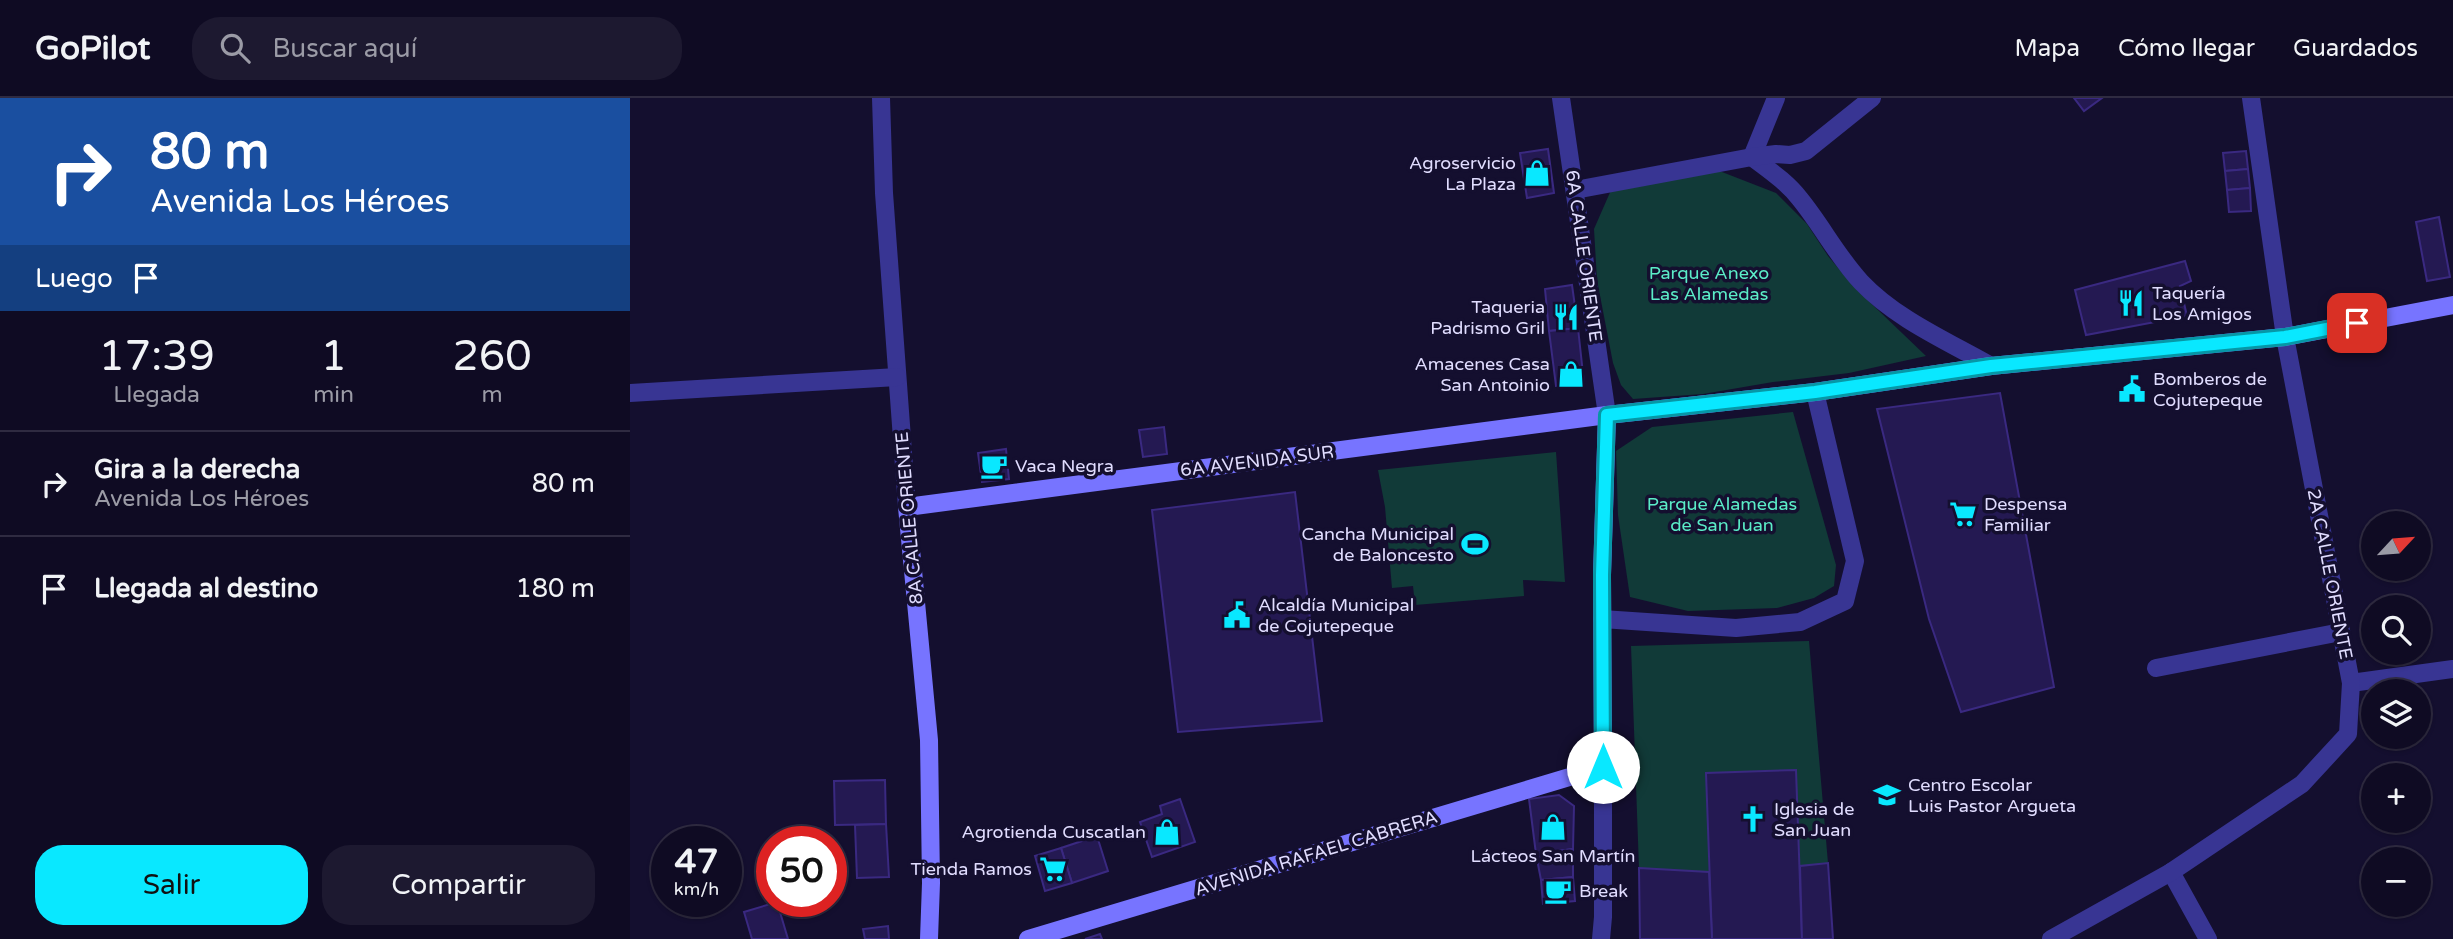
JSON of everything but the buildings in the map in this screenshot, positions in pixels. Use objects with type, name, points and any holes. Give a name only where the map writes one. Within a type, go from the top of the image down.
[{"type":"main road","name":"6A AVENIDA SUR","points":[[908,507],[1607,415],[1815,392],[1991,366],[2285,337],[2453,305]]},
{"type":"main road","points":[[1603,767],[1602,618],[1607,415]]},
{"type":"main road","name":"8A CALLE ORIENTE","points":[[908,507],[929,740],[929,939]]},
{"type":"main road","name":"AVENIDA RAFAEL CABRERA","points":[[1028,939],[1603,767]]},
{"type":"street","name":"8A CALLE ORIENTE","points":[[881,98],[884,193],[908,507]]},
{"type":"street","name":"6A CALLE ORIENTE","points":[[1561,98],[1607,415]]},
{"type":"street","points":[[1752,157],[1776,98]]},
{"type":"street","points":[[1575,190],[1752,157],[1790,155],[1806,151],[1872,98]]},
{"type":"street","name":"2A CALLE ORIENTE","points":[[2051,939],[2171,872],[2302,784],[2348,734],[2351,684],[2285,337],[2251,98]]},
{"type":"street","points":[[1752,157],[1784,182],[1801,200],[1836,253],[1862,284],[1899,314],[1991,366]]},
{"type":"street","points":[[630,393],[897,377]]},
{"type":"street","points":[[1602,618],[1736,628],[1800,622],[1845,601],[1855,562],[1815,392]]},
{"type":"street","points":[[2156,668],[2341,632]]},
{"type":"street","points":[[2351,684],[2453,669]]},
{"type":"street","points":[[1601,939],[1603,767]]},
{"type":"street","points":[[2171,872],[2208,939]]},
{"type":"green space","name":"Parque Anexo Las Alamedas","points":[[1704,165],[1776,193],[1807,224],[1828,256],[1855,288],[1926,356],[1849,373],[1703,394],[1633,399],[1621,385],[1613,363],[1597,280],[1594,229],[1615,181]]},
{"type":"green space","name":"Parque Alamedas de San Juan","points":[[1793,412],[1836,565],[1834,586],[1814,598],[1777,608],[1688,611],[1630,597],[1618,515],[1616,451],[1652,427]]},
{"type":"green space","name":"Cancha Municipal de Baloncesto","points":[[1556,452],[1565,582],[1523,580],[1524,596],[1415,605],[1413,586],[1392,588],[1385,507],[1378,470]]},
{"type":"green space","points":[[1809,641],[1828,863],[1800,866],[1796,770],[1707,773],[1709,872],[1639,868],[1631,646]]},
{"type":"place","name":"Agroservicio La Plaza","points":[[1537,173]]},
{"type":"place","name":"Taquería Los Amigos","points":[[2131,303]]},
{"type":"place","name":"Taqueria Padrismo Gril","points":[[1566,317]]},
{"type":"place","name":"Amacenes Casa San Antoinio","points":[[1571,374]]},
{"type":"place","name":"Bomberos de Cojutepeque","points":[[2132,389]]},
{"type":"place","name":"Vaca Negra","points":[[994,466]]},
{"type":"place","name":"Despensa Familiar","points":[[1963,514]]},
{"type":"place","name":"Cancha Municipal de Baloncesto","points":[[1475,544]]},
{"type":"place","name":"Alcaldía Municipal de Cojutepeque","points":[[1237,615]]},
{"type":"place","name":"Centro Escolar Luis Pastor Argueta","points":[[1887,795]]},
{"type":"place","name":"Iglesia de San Juan","points":[[1753,819]]},
{"type":"place","name":"Lácteos San Martín","points":[[1553,827]]},
{"type":"place","name":"Agrotienda Cuscatlan","points":[[1167,832]]},
{"type":"place","name":"Tienda Ramos","points":[[1053,869]]},
{"type":"place","name":"Break","points":[[1558,891]]},
{"type":"route","points":[[1603,767],[1602,575],[1607,415],[1815,392],[1991,366],[2285,337],[2357,323]]}]
